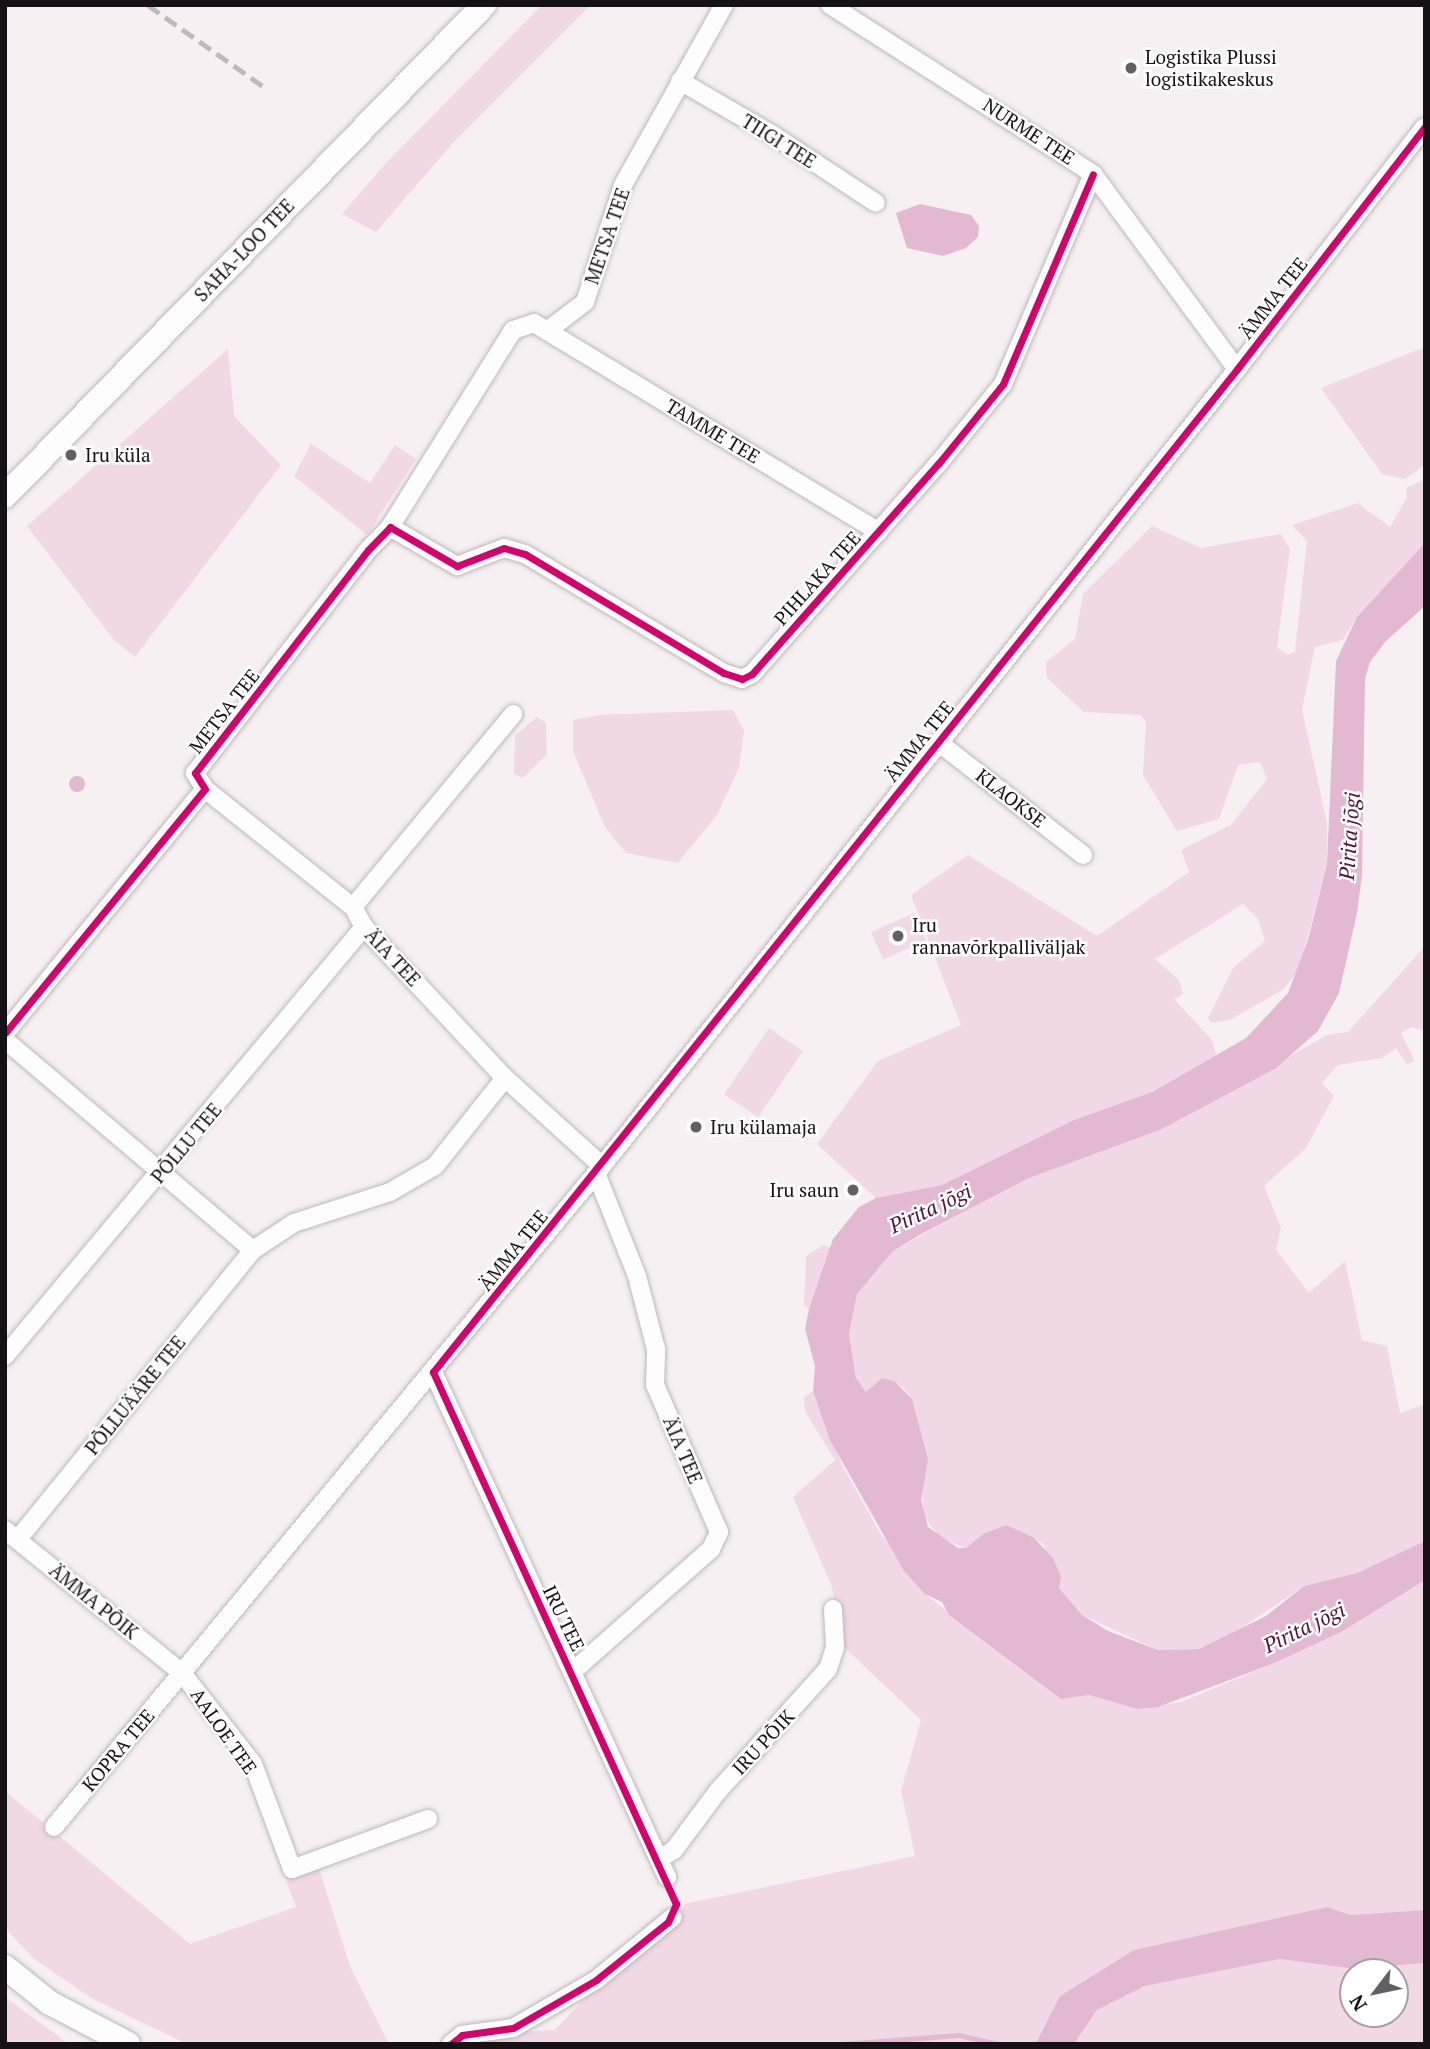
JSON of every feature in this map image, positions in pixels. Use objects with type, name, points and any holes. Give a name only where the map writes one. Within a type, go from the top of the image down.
[{"type":"main road","name":"SAHA-LOO TEE","points":[[5,496],[484,5]]},
{"type":"main road","points":[[5,1967],[50,2003],[128,2044]]},
{"type":"street","name":"METSA TEE","points":[[205,789],[195,774],[368,550],[390,527],[513,330],[534,323],[547,331],[585,302],[623,185],[724,5]]},
{"type":"street","name":"NURME TEE","points":[[830,5],[1093,174],[1237,369]]},
{"type":"street","name":"TIIGI TEE","points":[[680,81],[773,135],[876,204]]},
{"type":"street","name":"ÄMMA TEE","points":[[182,1673],[599,1170],[1237,369],[1425,127]]},
{"type":"street","name":"PIHLAKA TEE","points":[[390,527],[457,566],[504,548],[525,554],[724,673],[742,679],[879,532],[1003,384],[1093,174]]},
{"type":"street","name":"TAMME TEE","points":[[547,331],[879,532]]},
{"type":"street","points":[[353,907],[513,714]]},
{"type":"street","name":"KLAOKSE","points":[[938,742],[1083,855]]},
{"type":"street","name":"ÄIA TEE","points":[[205,789],[353,907],[364,927],[505,1078],[599,1170],[638,1276],[656,1349],[655,1385],[719,1532],[711,1549],[572,1672]]},
{"type":"street","points":[[5,1033],[205,789]]},
{"type":"street","name":"PÕLLU TEE","points":[[5,1356],[161,1173],[364,927]]},
{"type":"street","points":[[5,1040],[253,1250]]},
{"type":"street","name":"PÕLLUÄÄRE TEE","points":[[11,1535],[253,1250],[294,1223],[390,1192],[435,1166],[505,1078]]},
{"type":"street","name":"IRU TEE","points":[[433,1372],[667,1877]]},
{"type":"street","name":"ÄMMA PÕIK","points":[[11,1535],[182,1673]]},
{"type":"street","name":"IRU PÕIK","points":[[659,1858],[674,1850],[718,1791],[828,1669],[835,1647],[833,1609]]},
{"type":"street","name":"KOPRA TEE","points":[[54,1827],[182,1673]]},
{"type":"street","name":"AALOE TEE","points":[[182,1673],[253,1764],[292,1869],[428,1819]]},
{"type":"street","points":[[451,2044],[462,2035],[513,2028],[596,1980],[673,1917]]},
{"type":"shaded area","points":[[542,5],[591,5],[451,145],[376,232],[342,214],[386,163]]},
{"type":"shaded area","points":[[1425,347],[1425,465],[1405,479],[1382,474],[1321,388]]},
{"type":"shaded area","points":[[228,349],[234,416],[281,465],[135,657],[114,640],[27,526]]},
{"type":"shaded area","points":[[311,444],[370,483],[395,445],[416,459],[367,535],[294,476]]},
{"type":"shaded area","points":[[1425,479],[1425,543],[1357,617],[1343,640],[1315,647],[1302,709],[1327,823],[1327,864],[1299,970],[1284,989],[1230,1020],[1211,1023],[1208,1018],[1233,968],[1265,941],[1258,919],[1243,904],[1155,959],[1179,980],[1183,994],[1174,999],[1212,1040],[1216,1055],[1152,1092],[1074,1120],[942,1185],[876,1198],[817,1144],[878,1061],[961,1025],[911,895],[968,855],[1097,936],[1189,872],[1181,850],[1231,825],[1267,779],[1260,762],[1238,765],[1219,819],[1177,831],[1143,775],[1146,722],[1141,715],[1084,712],[1047,678],[1046,662],[1075,639],[1083,594],[1152,526],[1201,548],[1281,534],[1290,549],[1277,647],[1287,655],[1295,652],[1307,541],[1292,525],[1358,503],[1390,527],[1407,497],[1406,488]]},
{"type":"shaded area","points":[[733,710],[744,730],[739,768],[717,815],[678,863],[626,853],[605,827],[573,751],[573,720],[599,715]]},
{"type":"shaded area","points":[[537,717],[546,723],[547,754],[523,778],[514,774],[515,736]]},
{"type":"shaded area","name":"Iru rannavõrkpalliväljak","points":[[914,913],[926,940],[883,960],[871,932]]},
{"type":"shaded area","points":[[1425,946],[1425,1032],[1412,1027],[1401,1033],[1415,1061],[1407,1064],[1396,1048],[1382,1058],[1338,1065],[1322,1083],[1334,1096],[1306,1148],[1264,1186],[1281,1227],[1276,1250],[1309,1293],[1345,1261],[1362,1340],[1387,1346],[1400,1413],[1425,1404],[1425,1541],[1357,1573],[1304,1586],[1222,1641],[1199,1649],[1158,1650],[1082,1615],[1059,1588],[1044,1545],[1033,1537],[1006,1525],[983,1534],[966,1548],[940,1538],[923,1515],[922,1477],[928,1459],[912,1399],[904,1388],[882,1378],[866,1392],[856,1378],[849,1334],[857,1294],[865,1284],[893,1251],[1029,1178],[1160,1130],[1327,1035],[1348,1032]]},
{"type":"shaded area","points":[[769,1028],[803,1051],[758,1117],[724,1094]]},
{"type":"shaded area","points":[[824,1245],[831,1248],[809,1309],[804,1305],[806,1256]]},
{"type":"shaded area","points":[[813,1391],[842,1465],[879,1531],[925,1594],[1061,1699],[1089,1695],[1137,1709],[1181,1702],[1272,1664],[1425,1580],[1425,1910],[1351,1915],[1327,1907],[1134,1950],[1060,1996],[1034,2044],[458,2044],[515,2032],[555,2030],[587,1996],[673,1926],[684,1904],[915,1856],[901,1791],[921,1720],[845,1648],[831,1584],[793,1497],[835,1460],[805,1411],[804,1397]]},
{"type":"shaded area","points":[[5,1713],[6,1792],[190,1944],[296,1907],[285,1877],[318,1865],[350,1966],[389,2044],[187,2044],[91,1998],[33,1958],[5,1928]]},
{"type":"shaded area","points":[[1280,1959],[1339,1967],[1339,2028],[1409,2028],[1409,1964],[1425,1963],[1425,2044],[1074,2044],[1097,2010],[1145,1986]]},
{"type":"shaded area","points":[[5,1997],[69,2044],[5,2044]]},
{"type":"water","points":[[920,204],[971,215],[979,226],[978,237],[966,248],[943,256],[907,248],[896,213]]},
{"type":"water","name":"Pirita jõgi","points":[[1425,543],[1425,606],[1385,642],[1370,662],[1365,679],[1362,875],[1357,913],[1339,993],[1318,1031],[1276,1068],[1160,1130],[1029,1178],[923,1233],[893,1251],[857,1294],[849,1334],[856,1378],[866,1392],[882,1378],[894,1381],[912,1399],[928,1459],[921,1500],[928,1527],[958,1548],[966,1548],[983,1534],[1006,1525],[1033,1537],[1053,1558],[1061,1577],[1059,1588],[1082,1615],[1108,1631],[1158,1650],[1199,1649],[1266,1616],[1304,1586],[1357,1573],[1425,1541],[1425,1580],[1341,1632],[1272,1664],[1158,1707],[1137,1709],[1089,1695],[1061,1699],[949,1615],[942,1602],[925,1594],[904,1571],[830,1440],[813,1391],[815,1366],[805,1329],[809,1309],[833,1239],[859,1207],[876,1198],[942,1185],[1074,1120],[1152,1092],[1246,1038],[1288,993],[1308,940],[1327,864],[1336,661],[1357,617]]},
{"type":"water","points":[[77,776],[85,784],[77,792],[69,784]]},
{"type":"water","points":[[1327,1907],[1351,1915],[1425,1910],[1425,1963],[1409,1964],[1409,1958],[1339,1958],[1339,1967],[1280,1959],[1145,1986],[1097,2010],[1074,2044],[1035,2044],[1060,1996],[1134,1950]]},
{"type":"waterway","points":[[841,2044],[959,2035],[997,2044]]},
{"type":"railway","points":[[148,5],[263,86]]},
{"type":"cycle path","points":[[451,2044],[462,2035],[513,2028],[596,1980],[668,1922],[676,1904],[433,1372],[1237,369],[1425,127]]},
{"type":"cycle path","points":[[5,1033],[205,789],[195,773],[368,550],[390,527],[457,566],[504,548],[525,554],[724,673],[742,679],[752,674],[938,464],[1003,384],[1093,174]]},
{"type":"place","name":"Logistika Plussi logistikakeskus","points":[[1131,68]]},
{"type":"place","name":"Iru küla","points":[[71,455]]},
{"type":"place","name":"Iru rannavõrkpalliväljak","points":[[898,936]]},
{"type":"place","name":"Iru külamaja","points":[[696,1127]]},
{"type":"place","name":"Iru saun","points":[[853,1190]]}]
